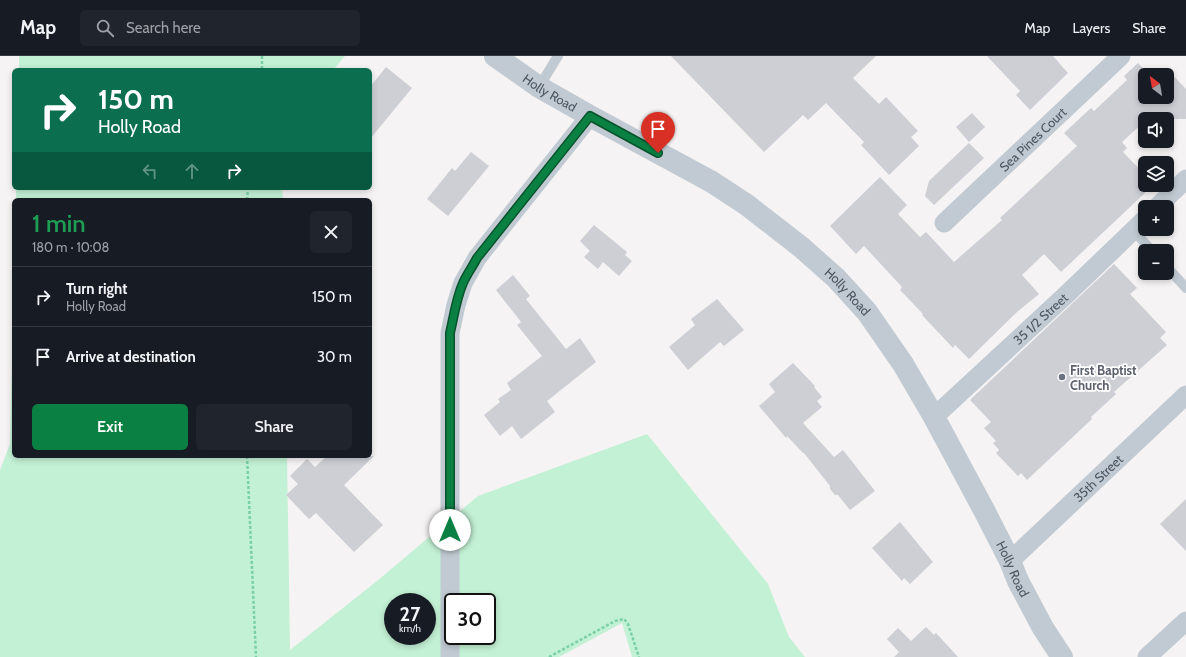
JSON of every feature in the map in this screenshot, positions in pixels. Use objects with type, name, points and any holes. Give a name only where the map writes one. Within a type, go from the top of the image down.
[{"type":"street","name":"Holly Road","points":[[495,56],[539,87],[712,182],[747,205],[801,247],[836,278],[867,312],[903,364],[934,417],[985,512],[1010,561],[1018,582],[1043,628],[1062,657]]},
{"type":"street","name":"Sea Pines Court","points":[[944,223],[1121,56]]},
{"type":"street","points":[[450,657],[450,333],[456,305],[463,283],[477,258],[590,116]]},
{"type":"street","points":[[1164,200],[1186,179]]},
{"type":"street","name":"35 1/2 Street","points":[[934,417],[1067,294],[1138,225]]},
{"type":"street","name":"35th Street","points":[[1010,561],[1186,395]]},
{"type":"street","points":[[1147,657],[1186,621]]},
{"type":"lane","points":[[539,87],[558,56]]},
{"type":"lane","points":[[1174,275],[1186,288]]},
{"type":"path","points":[[262,56],[262,68]]},
{"type":"path","points":[[247,458],[256,657]]},
{"type":"path","points":[[549,657],[615,621],[624,619],[628,624],[639,657]]},
{"type":"green space","points":[[19,56],[345,56],[335,68],[19,68]]},
{"type":"green space","points":[[16,190],[282,190],[283,198],[16,198]]},
{"type":"green space","points":[[12,358],[12,458],[287,458],[290,650],[377,581],[478,496],[647,434],[768,584],[789,637],[805,657],[632,657],[622,623],[559,657],[0,657],[0,470],[10,444]]},
{"type":"building","points":[[671,56],[876,56],[853,78],[879,104],[886,97],[918,131],[911,137],[919,146],[889,175],[861,145],[864,142],[826,103],[808,120],[803,115],[764,152]]},
{"type":"building","points":[[987,56],[1053,56],[1068,73],[1030,110],[1016,95],[1020,91]]},
{"type":"building","points":[[1138,63],[1143,68],[1138,68],[1138,104],[1174,104],[1174,76],[1186,89],[1186,119],[1174,119],[1174,112],[1138,112],[1138,127],[1122,142],[1127,148],[1123,152],[1138,168],[1138,192],[1145,193],[1061,272],[1044,254],[1022,275],[1039,294],[1017,312],[969,359],[955,345],[953,348],[922,315],[923,314],[900,290],[902,287],[864,246],[856,254],[830,226],[880,177],[907,205],[898,214],[920,237],[926,232],[954,262],[1002,220],[1000,218],[1077,146],[1064,133],[1091,108],[1094,111],[1127,80],[1124,76]]},
{"type":"building","points":[[386,67],[412,88],[372,137],[372,84]]},
{"type":"building","points":[[972,113],[985,127],[969,142],[956,127]]},
{"type":"building","points":[[969,143],[984,158],[934,205],[925,196],[929,181]]},
{"type":"building","points":[[471,152],[489,166],[448,216],[427,199],[452,168],[455,171]]},
{"type":"building","points":[[594,225],[627,252],[625,255],[632,261],[619,276],[603,262],[598,269],[584,257],[590,251],[580,241]]},
{"type":"building","name":"First Baptist Church","points":[[1114,264],[1137,288],[1130,294],[1166,332],[1160,338],[1167,345],[1114,392],[1116,394],[1091,417],[1092,419],[1027,480],[1021,473],[1018,476],[996,453],[999,450],[993,443],[996,441],[984,428],[991,422],[970,400]]},
{"type":"building","points":[[513,275],[530,296],[526,299],[566,349],[580,338],[596,362],[547,401],[555,412],[521,439],[512,426],[500,436],[484,415],[500,402],[498,399],[511,390],[507,383],[542,356],[517,325],[521,322],[496,290]]},
{"type":"building","points":[[717,299],[744,330],[724,346],[720,342],[688,370],[669,347],[695,325],[691,319]]},
{"type":"building","points":[[793,363],[815,386],[814,387],[822,397],[817,401],[822,407],[803,423],[834,457],[843,450],[875,491],[850,510],[838,495],[835,495],[830,489],[830,486],[804,453],[787,436],[786,438],[759,406],[775,392],[769,384]]},
{"type":"building","points":[[325,458],[372,458],[344,485],[383,525],[354,552],[316,513],[309,519],[286,495],[298,484],[290,476],[307,459],[315,467]]},
{"type":"building","points":[[1186,499],[1186,551],[1160,524]]},
{"type":"building","points":[[900,522],[933,562],[910,584],[904,578],[902,581],[872,548]]},
{"type":"building","points":[[926,627],[934,635],[936,633],[958,657],[894,657],[899,652],[887,639],[898,628],[911,641]]},
{"type":"place","name":"First Baptist Church","points":[[1062,377]]},
{"type":"route","points":[[450,530],[450,333],[456,305],[463,283],[470,270],[477,258],[590,116],[658,153]]}]
